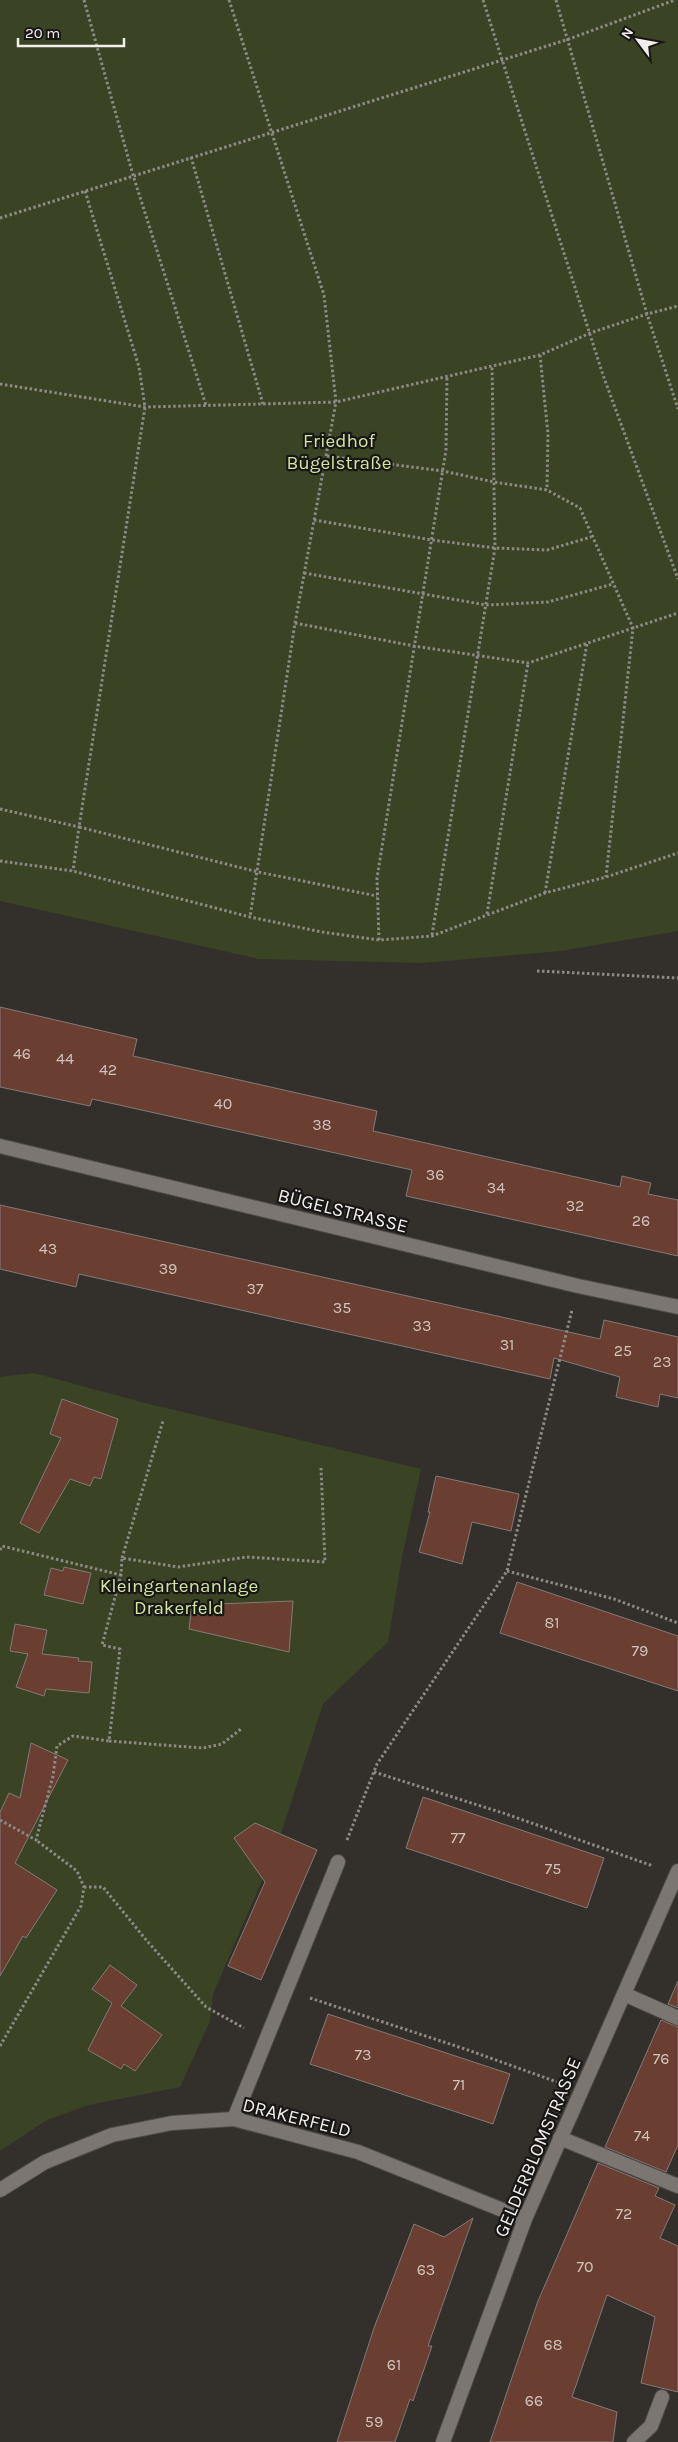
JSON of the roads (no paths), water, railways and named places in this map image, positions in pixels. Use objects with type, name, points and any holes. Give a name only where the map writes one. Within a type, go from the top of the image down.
[{"type":"street","name":"BÜGELSTRASSE","points":[[0,1146],[578,1286],[678,1307]]},
{"type":"street","points":[[234,2119],[338,1862]]},
{"type":"street","name":"GELDERBLOMSTRASSE","points":[[443,2442],[525,2219],[677,1873]]},
{"type":"street","points":[[624,1994],[678,2018]]},
{"type":"street","name":"DRAKERFELD","points":[[0,2190],[45,2162],[112,2134],[172,2123],[234,2119],[358,2152],[525,2219]]},
{"type":"street","points":[[560,2138],[678,2186]]},
{"type":"street","points":[[634,2442],[651,2426],[662,2397]]},
{"type":"park label","name":"Friedhof Bügelstraße","points":[[339,451]]},
{"type":"park label","name":"Kleingartenanlage Drakerfeld","points":[[179,1596]]}]
